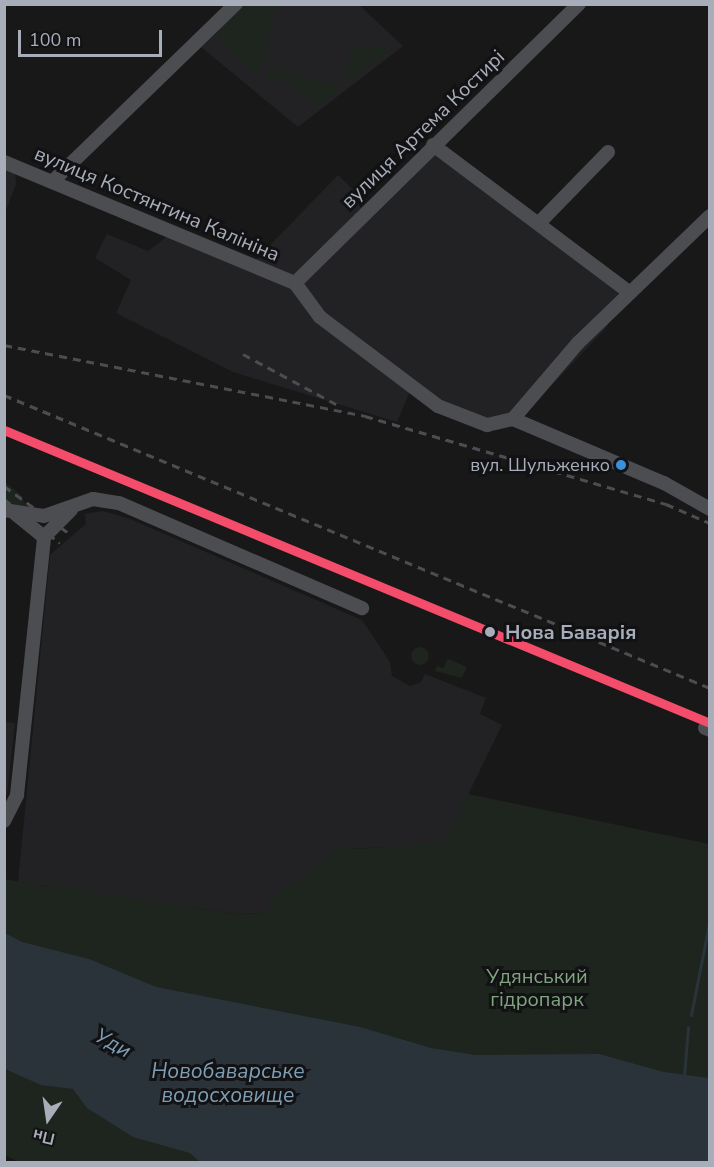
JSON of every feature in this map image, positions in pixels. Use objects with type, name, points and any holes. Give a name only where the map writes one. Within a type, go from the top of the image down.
[{"type":"street","points":[[52,182],[236,4]]},
{"type":"street","name":"вулиця Артема Костирі","points":[[295,283],[579,4]]},
{"type":"street","points":[[433,145],[630,293]]},
{"type":"street","points":[[539,223],[608,152]]},
{"type":"street","name":"вулиця Костянтина Калініна","points":[[4,162],[295,283]]},
{"type":"street","points":[[295,283],[320,317],[438,406],[488,425],[513,419],[578,343],[710,216]]},
{"type":"street","points":[[513,419],[664,483],[710,509]]},
{"type":"street","points":[[10,512],[44,516],[71,510],[93,500],[119,503],[362,608]]},
{"type":"street","points":[[4,821],[17,795],[44,537],[71,510]]},
{"type":"street","points":[[10,512],[44,537]]},
{"type":"shaded area","points":[[245,4],[359,5],[403,46],[298,127],[201,47]]},
{"type":"shaded area","points":[[434,148],[626,293],[606,328],[517,422],[491,429],[410,391],[397,422],[233,372],[116,313],[131,280],[95,258],[107,234],[148,251],[170,234],[249,267],[338,175],[373,209]]},
{"type":"shaded area","points":[[5,168],[15,172],[16,184],[5,213]]},
{"type":"shaded area","points":[[103,511],[130,519],[362,620],[390,662],[392,676],[410,686],[421,682],[425,674],[486,698],[480,714],[502,725],[444,844],[349,849],[263,913],[236,914],[18,882],[50,555],[86,524],[85,514]]},
{"type":"shaded area","points":[[5,722],[15,723],[7,795],[4,794]]},
{"type":"green space","points":[[245,5],[277,5],[258,74],[223,43],[217,31]]},
{"type":"green space","points":[[364,44],[392,50],[351,80],[344,78],[352,47],[362,49]]},
{"type":"green space","points":[[268,67],[343,86],[318,106],[287,83],[266,78]]},
{"type":"green space","points":[[5,482],[22,496],[26,506],[5,503]]},
{"type":"green space","points":[[420,647],[426,650],[429,656],[426,662],[420,665],[414,662],[411,656],[414,650]]},
{"type":"green space","points":[[448,659],[467,667],[462,678],[435,671],[437,666],[443,668]]},
{"type":"green space","name":"Удянський гідропарк","points":[[468,794],[709,844],[709,1162],[19,1162],[5,1155],[5,879],[50,887],[57,883],[96,893],[236,914],[263,913],[282,891],[343,845],[354,849],[444,843]]},
{"type":"water","name":"Новобаварське водосховище","points":[[5,933],[22,942],[89,959],[156,987],[360,1027],[431,1048],[475,1055],[599,1054],[664,1072],[709,1078],[709,1162],[200,1162],[190,1153],[133,1137],[87,1108],[73,1089],[41,1085],[5,1069]]},
{"type":"waterway","points":[[691,1015],[710,918]]},
{"type":"waterway","points":[[684,1076],[688,1027]]},
{"type":"railway","points":[[4,345],[365,416],[666,504],[710,523]]},
{"type":"railway","points":[[243,354],[336,404]]},
{"type":"railway","points":[[4,395],[710,688]]},
{"type":"railway","points":[[4,486],[70,534]]},
{"type":"railway","points":[[4,499],[60,543]]},
{"type":"transit line","points":[[4,430],[710,723]]},
{"type":"place","name":"вул. Шульженко","points":[[621,465]]},
{"type":"place","name":"Нова Баварія","points":[[490,632]]},
{"type":"water label","name":"Уди","points":[[113,1043]]}]
